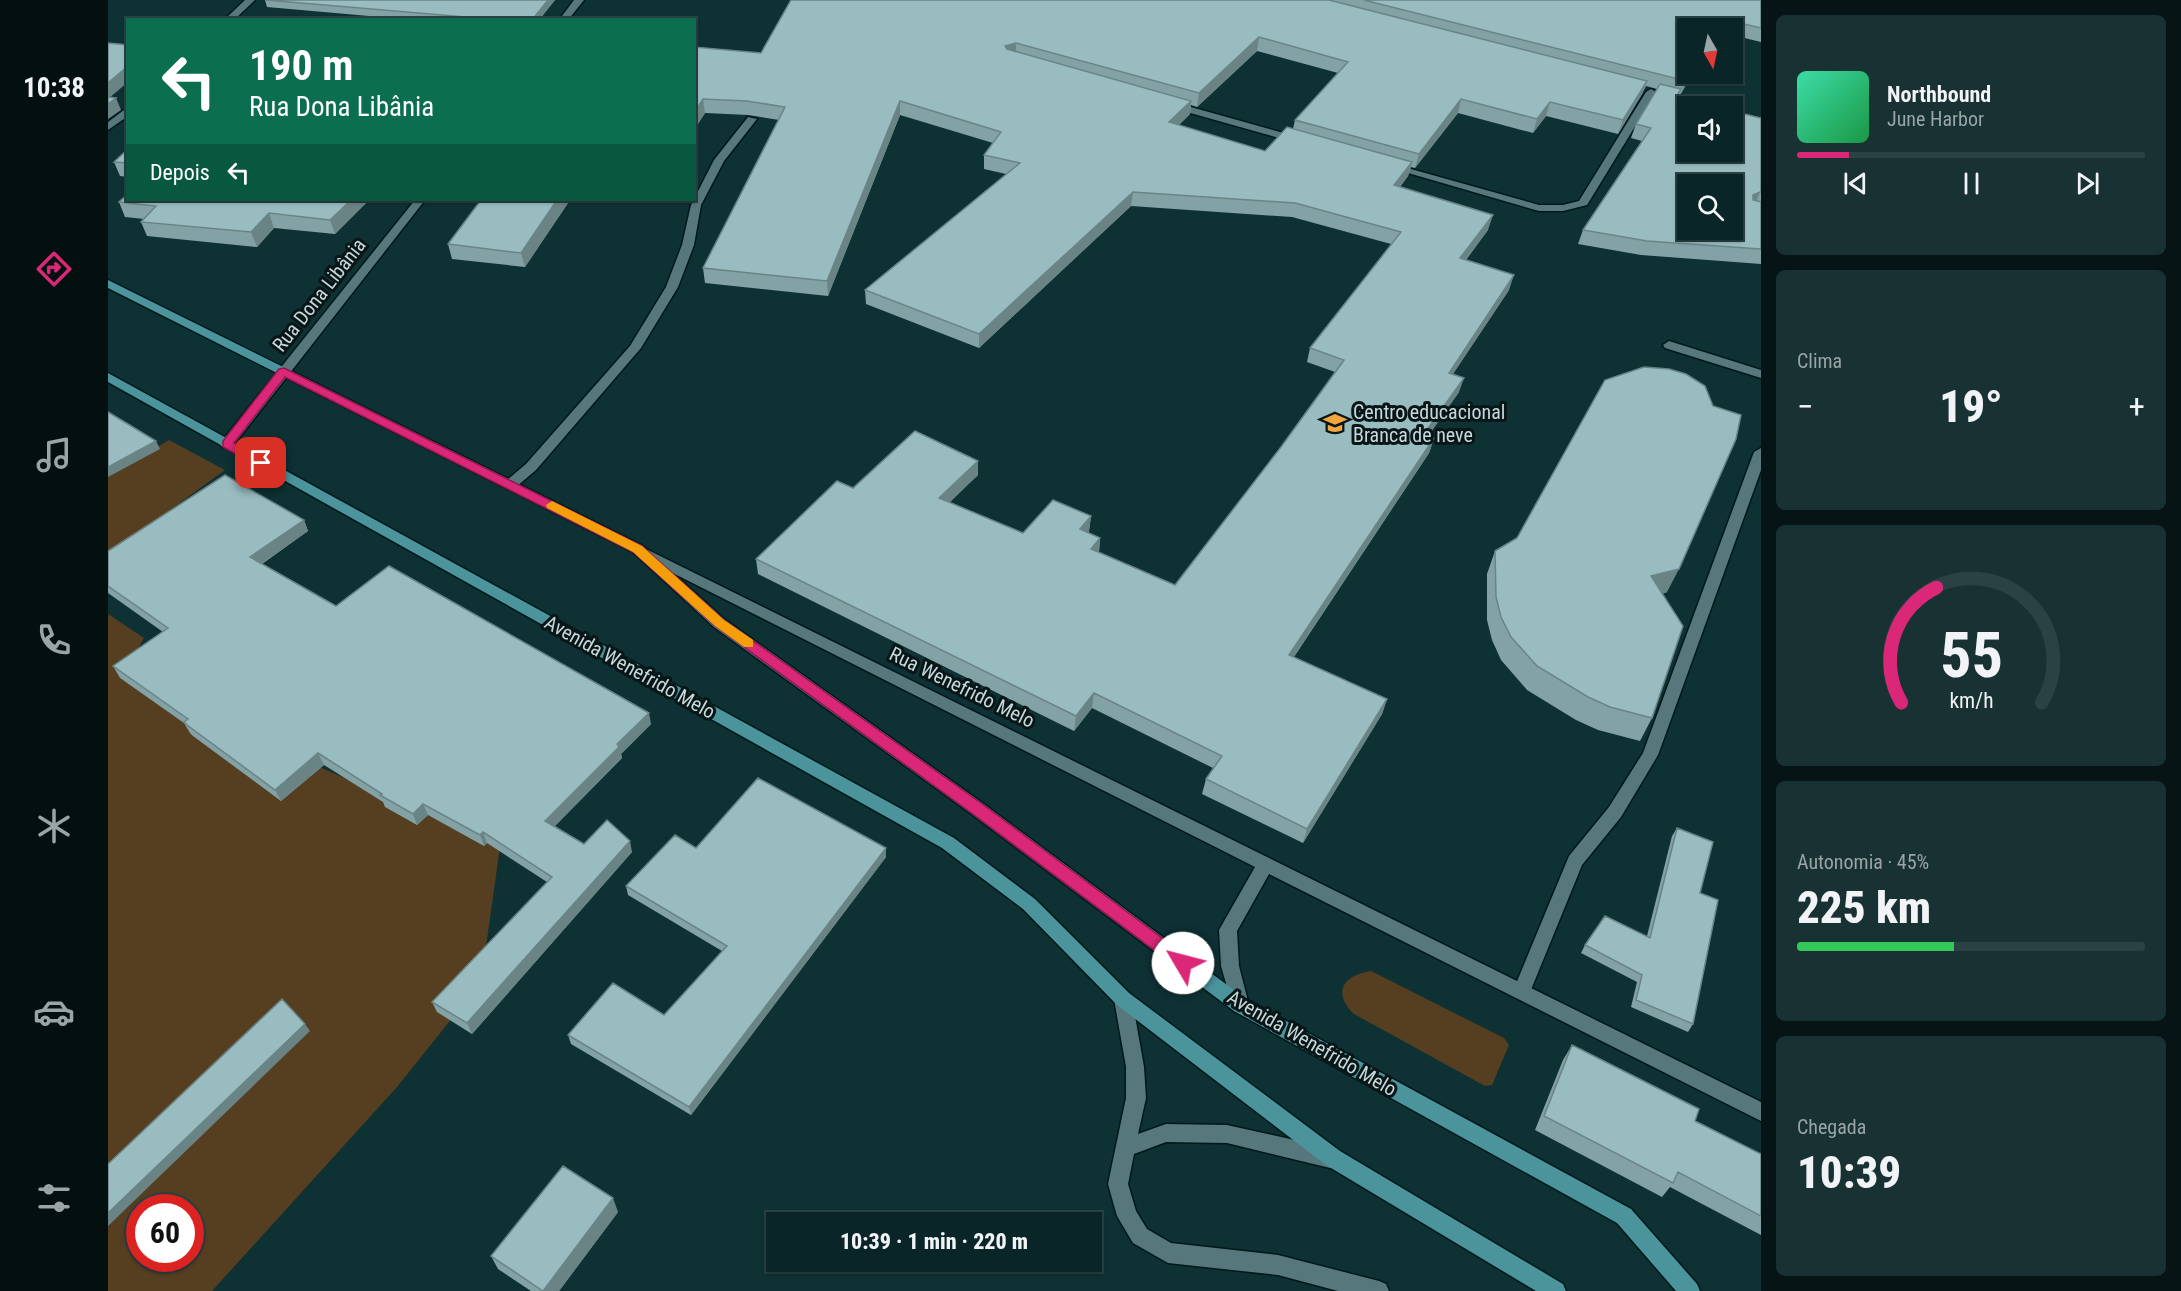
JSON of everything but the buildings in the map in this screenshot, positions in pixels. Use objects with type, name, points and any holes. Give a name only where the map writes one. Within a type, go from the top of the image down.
[{"type":"main road","name":"Avenida Wenefrido Melo","points":[[108,283],[638,549],[719,623],[975,807],[1240,1005],[1624,1216],[1690,1291]]},
{"type":"main road","name":"Avenida Wenefrido Melo","points":[[108,377],[948,843],[1029,904],[1123,999],[1333,1158],[1556,1291]]},
{"type":"street","points":[[230,18],[250,0]]},
{"type":"street","points":[[565,18],[579,0]]},
{"type":"street","points":[[1373,161],[1539,207],[1563,208],[1583,203],[1651,92]]},
{"type":"street","points":[[1158,101],[1305,142]]},
{"type":"street","points":[[108,127],[126,112]]},
{"type":"street","points":[[511,484],[531,467],[640,340],[662,306],[682,265],[696,205],[714,169],[752,120]]},
{"type":"street","name":"Rua Dona Libânia","points":[[227,444],[419,201]]},
{"type":"street","points":[[1669,345],[1761,374]]},
{"type":"street","points":[[1522,991],[1575,861],[1616,812],[1650,755],[1761,452]]},
{"type":"street","name":"Rua Wenefrido Melo","points":[[638,549],[1266,864]]},
{"type":"street","points":[[1240,1005],[1230,966],[1228,930],[1266,864],[1761,1112]]},
{"type":"street","points":[[1123,999],[1135,1067],[1136,1098],[1118,1184],[1127,1216],[1140,1236],[1168,1253],[1278,1265],[1378,1291]]},
{"type":"street","name":"Avenida Wenefrido Melo","points":[[1125,1148],[1166,1134],[1227,1134],[1333,1158]]},
{"type":"shaded area","points":[[169,440],[225,470],[108,555],[108,476]]},
{"type":"shaded area","points":[[108,614],[144,638],[121,679],[500,847],[481,982],[397,1087],[212,1291],[108,1291]]},
{"type":"shaded area","points":[[1371,971],[1504,1038],[1509,1045],[1492,1085],[1485,1086],[1354,1014],[1343,999],[1344,986],[1353,976]]},
{"type":"slow traffic","points":[[552,505],[638,549],[719,623],[748,644]]},
{"type":"place","name":"Centro educacional Branca de neve","points":[[1335,423]]},
{"type":"route","points":[[261,463],[227,444],[284,371],[638,549],[719,623],[975,807],[1183,963]]}]
